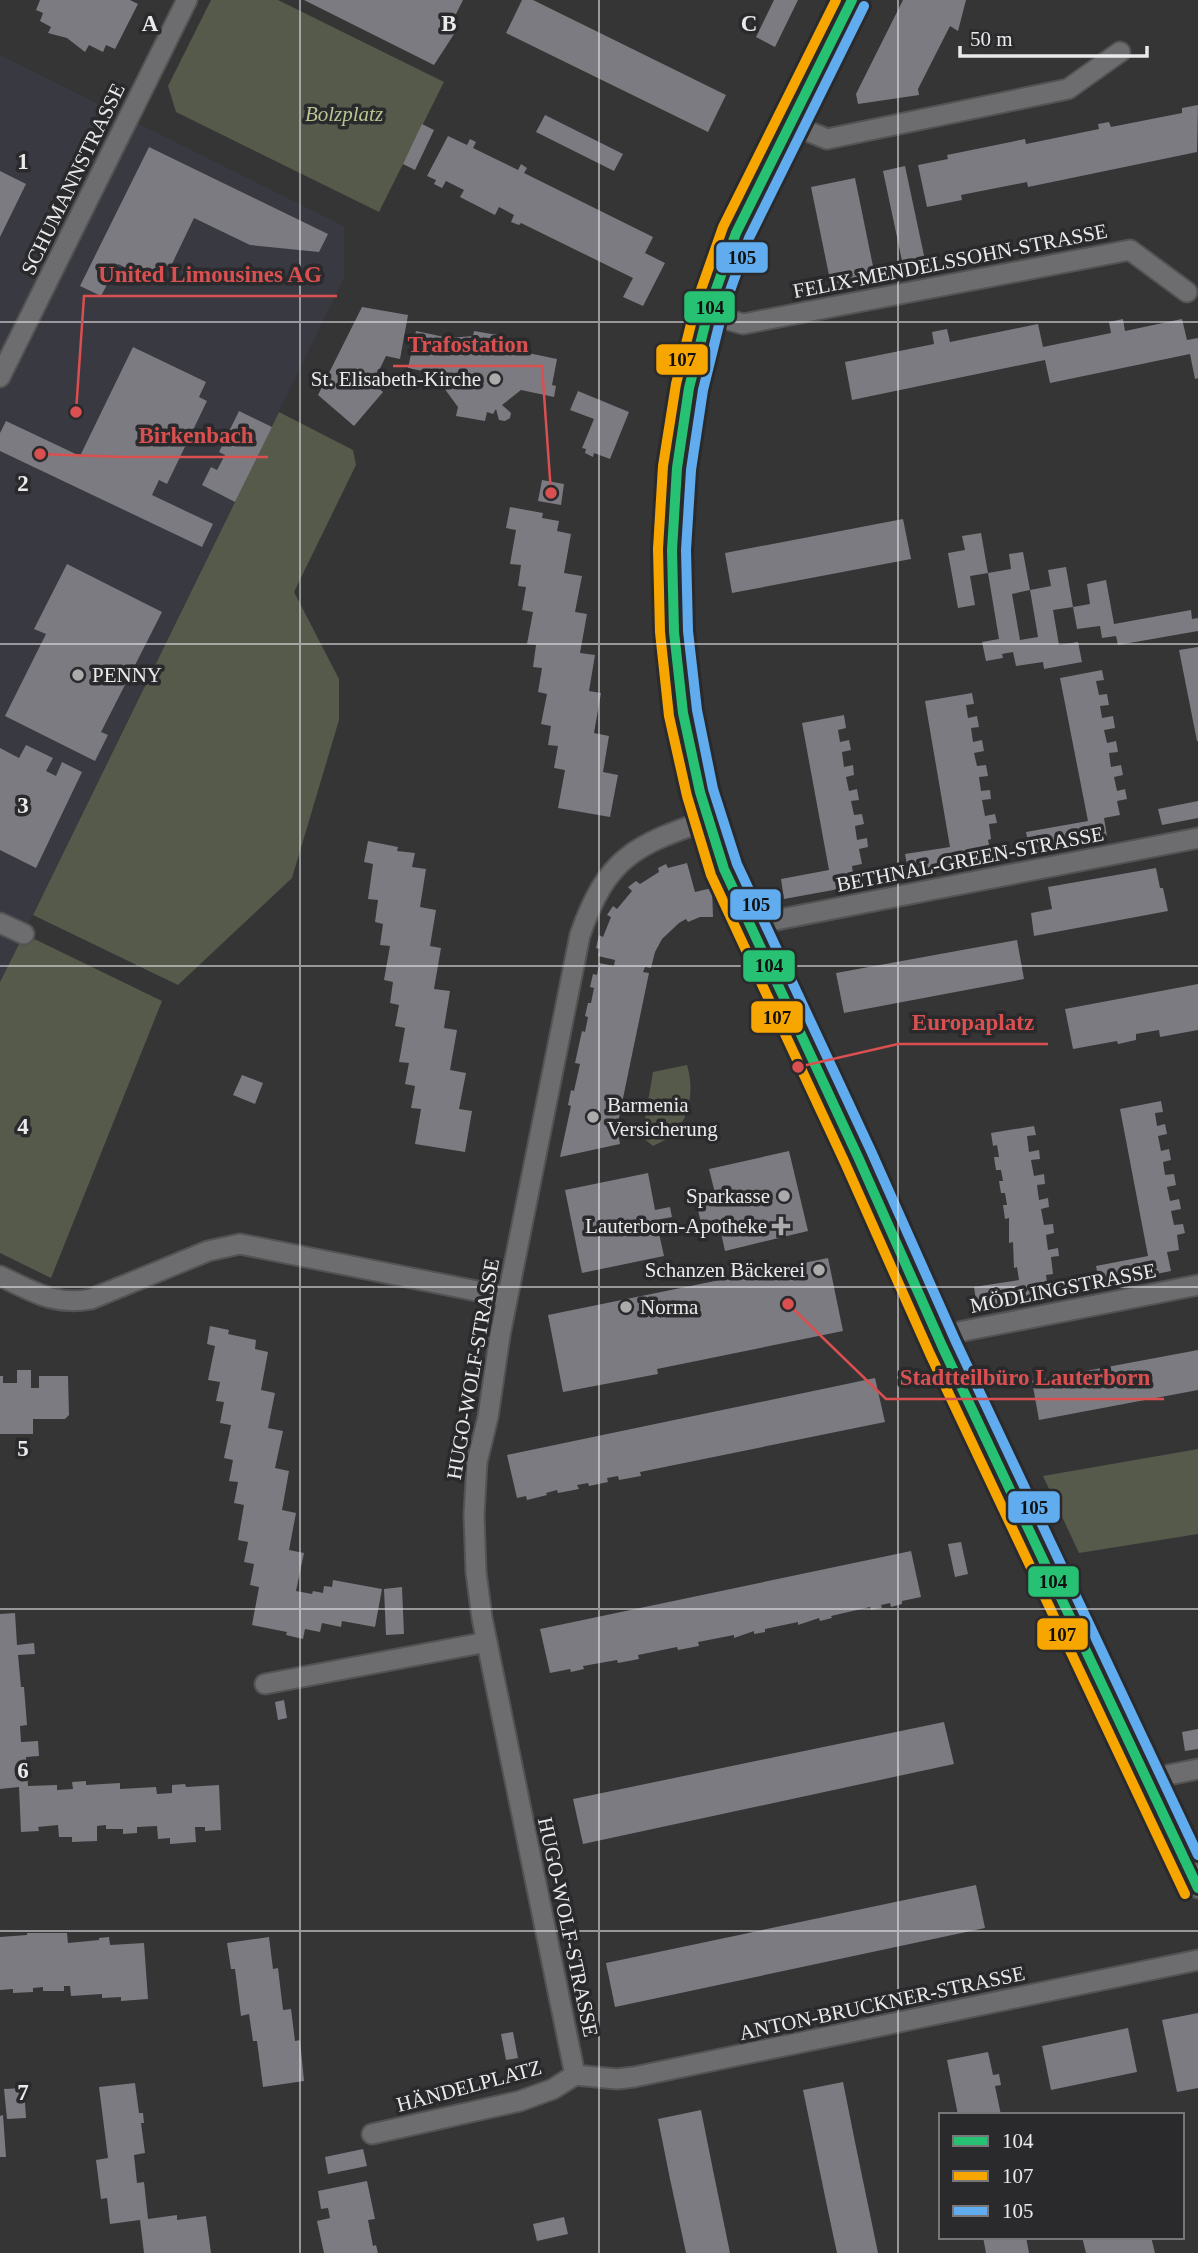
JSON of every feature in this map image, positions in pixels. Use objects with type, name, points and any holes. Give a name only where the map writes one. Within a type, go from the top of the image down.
[{"type":"street","name":"SCHUMANNSTRASSE","points":[[0,377],[187,0]]},
{"type":"street","points":[[852,0],[737,232],[708,314],[696,358],[683,420],[673,506],[671,564],[676,662],[692,751],[708,820],[724,869],[938,1336],[1198,1888]]},
{"type":"street","points":[[790,124],[827,139],[1068,89],[1119,52]]},
{"type":"street","name":"FELIX-MENDELSSOHN-STRASSE","points":[[708,314],[743,324],[1130,250],[1187,292]]},
{"type":"street","name":"HUGO-WOLF-STRASSE","points":[[575,2075],[487,1642],[475,1561],[474,1487],[507,1297],[580,934],[590,907],[610,875],[634,851],[663,836],[708,820]]},
{"type":"street","name":"BETHNAL-GREEN-STRASSE","points":[[750,925],[1198,838]]},
{"type":"street","points":[[0,923],[24,934]]},
{"type":"street","points":[[0,1276],[43,1297],[75,1302],[208,1251],[240,1244],[507,1297]]},
{"type":"street","name":"MÖDLINGSTRASSE","points":[[938,1336],[1198,1285]]},
{"type":"street","points":[[265,1684],[487,1642]]},
{"type":"street","points":[[1148,1779],[1198,1769]]},
{"type":"street","name":"ANTON-BRUCKNER-STRASSE","points":[[575,2075],[617,2079],[634,2077],[1198,1960]]},
{"type":"street","name":"HÄNDELPLATZ","points":[[372,2134],[520,2101],[553,2089],[575,2075]]},
{"type":"shaded area","points":[[0,55],[344,226],[344,278],[0,982]]},
{"type":"green space","name":"Bolzplatz","points":[[211,0],[278,0],[444,82],[379,212],[176,112],[168,86]]},
{"type":"green space","points":[[279,412],[353,450],[356,465],[294,592],[339,679],[339,720],[292,878],[178,985],[33,915]]},
{"type":"green space","points":[[24,934],[162,1001],[51,1278],[0,1253],[0,982]]},
{"type":"green space","points":[[687,1065],[690,1092],[684,1119],[671,1136],[653,1146],[642,1137],[653,1072]]},
{"type":"green space","points":[[1198,1449],[1198,1534],[1079,1553],[1043,1476]]},
{"type":"building","points":[[40,0],[130,0],[138,4],[115,49],[106,45],[103,52],[89,45],[85,52],[67,38],[48,33],[51,27],[40,21],[43,13],[36,10]]},
{"type":"building","points":[[304,0],[463,0],[449,28],[456,31],[434,65]]},
{"type":"building","points":[[522,0],[533,0],[726,95],[708,132],[506,33]]},
{"type":"building","points":[[774,0],[798,0],[775,47],[756,37]]},
{"type":"building","points":[[903,0],[966,0],[958,31],[950,26],[918,89],[919,95],[858,104],[856,94]]},
{"type":"building","points":[[1198,105],[1197,152],[1028,187],[1027,182],[961,195],[962,200],[927,207],[918,165],[948,159],[947,155],[1025,139],[1026,144],[1099,129],[1098,124],[1109,122],[1111,127],[1182,113],[1182,108]]},
{"type":"building","points":[[545,115],[623,154],[614,171],[536,132]]},
{"type":"building","points":[[422,124],[434,130],[415,170],[403,164]]},
{"type":"building","points":[[448,136],[467,145],[470,139],[476,142],[473,148],[518,170],[521,164],[527,168],[524,173],[653,237],[645,253],[665,263],[643,306],[623,297],[633,278],[521,223],[519,225],[511,222],[514,215],[499,207],[495,215],[460,197],[464,190],[446,181],[442,188],[434,184],[436,180],[427,176]]},
{"type":"building","points":[[149,147],[328,234],[319,252],[250,245],[194,218],[170,268],[166,266],[157,283],[118,264],[101,296],[80,286]]},
{"type":"building","points":[[905,166],[926,265],[904,270],[883,171]]},
{"type":"building","points":[[0,171],[26,184],[0,237]]},
{"type":"building","points":[[855,178],[875,276],[831,285],[811,187]]},
{"type":"building","points":[[362,307],[408,315],[400,359],[386,356],[373,383],[383,392],[354,426],[318,395]]},
{"type":"building","points":[[1123,319],[1125,331],[1182,319],[1187,340],[1198,338],[1198,378],[1195,379],[1190,354],[1050,383],[1045,360],[852,400],[845,362],[934,344],[932,332],[947,329],[950,342],[1038,324],[1043,347],[1111,333],[1109,322]]},
{"type":"building","name":"St. Elisabeth-Kirche","points":[[416,331],[449,338],[473,336],[474,331],[503,336],[502,343],[510,343],[509,349],[557,359],[552,385],[556,386],[554,397],[521,390],[502,405],[511,413],[510,418],[505,421],[499,420],[496,409],[493,414],[487,412],[485,421],[456,416],[458,407],[433,373],[408,368]]},
{"type":"building","points":[[133,347],[206,382],[199,397],[207,401],[167,484],[159,480],[152,495],[213,524],[202,547],[0,451],[0,433],[6,421],[80,456]]},
{"type":"building","points":[[578,391],[629,412],[610,459],[594,453],[593,457],[582,448],[594,419],[570,410]]},
{"type":"building","points":[[239,411],[272,427],[235,502],[202,485],[211,467],[217,470],[225,455],[219,452]]},
{"type":"building","points":[[542,480],[564,484],[561,505],[538,501]]},
{"type":"building","points":[[510,507],[543,513],[542,518],[559,521],[557,531],[571,534],[564,573],[582,576],[575,612],[587,614],[580,653],[595,655],[589,691],[601,693],[594,733],[609,736],[603,772],[618,775],[610,817],[558,808],[565,770],[554,768],[558,746],[548,745],[551,726],[541,724],[547,694],[538,692],[542,668],[533,667],[536,645],[527,644],[533,612],[522,610],[526,587],[518,586],[521,565],[510,564],[516,530],[506,528]]},
{"type":"building","points":[[903,519],[911,559],[732,593],[725,553]]},
{"type":"building","points":[[981,533],[988,573],[970,576],[975,605],[958,608],[948,553],[965,550],[962,536]]},
{"type":"building","points":[[1023,552],[1030,590],[1051,586],[1048,570],[1066,567],[1073,607],[1053,610],[1059,645],[1078,642],[1082,662],[1044,669],[1043,662],[1016,666],[1013,652],[1002,654],[1003,658],[986,661],[982,642],[999,639],[988,573],[1011,569],[1009,554]],"holes":[[[1030,590],[1038,637],[1020,640],[1012,594]]]},
{"type":"building","name":"PENNY","points":[[67,564],[162,612],[101,732],[108,735],[95,761],[5,716],[46,634],[34,629]]},
{"type":"building","points":[[1106,580],[1114,624],[1191,610],[1192,619],[1198,618],[1198,631],[1118,645],[1116,636],[1102,638],[1100,626],[1077,629],[1073,607],[1090,604],[1087,584]]},
{"type":"building","points":[[1198,647],[1198,741],[1197,741],[1179,650]]},
{"type":"building","points":[[1102,670],[1104,680],[1096,681],[1099,695],[1107,694],[1109,705],[1100,706],[1102,718],[1113,716],[1115,728],[1104,730],[1107,743],[1116,741],[1118,752],[1109,753],[1111,767],[1121,765],[1123,775],[1114,777],[1117,791],[1125,789],[1127,799],[1117,801],[1120,815],[1104,818],[1107,836],[1030,852],[1026,832],[1088,821],[1060,678]]},
{"type":"building","points":[[972,693],[974,704],[966,705],[968,718],[977,716],[979,727],[971,728],[973,742],[982,740],[984,751],[974,753],[977,766],[986,765],[988,776],[979,777],[981,791],[990,790],[991,799],[982,800],[985,816],[995,814],[997,823],[989,824],[991,839],[988,840],[992,859],[909,874],[905,854],[950,847],[925,701]]},
{"type":"building","points":[[844,715],[846,728],[838,730],[840,742],[849,740],[851,750],[842,752],[844,767],[853,765],[854,775],[846,777],[849,791],[857,789],[859,800],[851,801],[854,815],[862,814],[864,824],[855,826],[857,840],[867,838],[868,847],[859,849],[862,864],[852,866],[855,886],[784,899],[781,879],[829,870],[802,723]]},
{"type":"building","points":[[26,745],[53,758],[46,771],[56,776],[62,762],[82,772],[36,868],[0,850],[0,748],[19,758]]},
{"type":"building","points":[[1198,801],[1198,818],[1162,825],[1158,809]]},
{"type":"building","points":[[368,841],[398,847],[397,851],[415,853],[412,867],[426,869],[420,907],[436,910],[430,946],[441,948],[434,989],[450,991],[444,1028],[457,1030],[450,1070],[466,1073],[459,1109],[472,1111],[465,1152],[415,1144],[421,1109],[411,1108],[415,1086],[405,1084],[409,1063],[399,1062],[405,1028],[395,1026],[399,1005],[390,1003],[393,982],[384,980],[390,946],[380,945],[383,924],[375,922],[378,900],[368,899],[373,864],[364,862]]},
{"type":"building","points":[[687,863],[695,892],[712,888],[713,917],[700,917],[688,922],[686,919],[679,923],[662,939],[651,968],[645,967],[643,972],[649,973],[617,1127],[620,1144],[560,1157],[571,1106],[568,1105],[571,1090],[574,1091],[580,1064],[575,1063],[582,1031],[585,1032],[588,1003],[591,1003],[594,988],[590,987],[593,974],[597,975],[599,963],[614,966],[615,960],[598,956],[600,949],[596,948],[599,935],[603,937],[611,917],[607,915],[613,906],[617,909],[632,891],[628,887],[636,881],[640,884],[666,864],[668,868]]},
{"type":"building","points":[[1156,868],[1168,911],[1034,936],[1031,913],[1052,909],[1048,887]]},
{"type":"building","points":[[1017,940],[1024,979],[844,1013],[836,973]]},
{"type":"building","points":[[1198,984],[1198,1030],[1160,1037],[1159,1030],[1136,1034],[1136,1040],[1118,1044],[1117,1041],[1073,1049],[1065,1009]]},
{"type":"building","points":[[242,1075],[263,1083],[255,1104],[233,1095]]},
{"type":"building","points":[[1161,1101],[1163,1112],[1155,1113],[1157,1126],[1165,1124],[1167,1134],[1158,1136],[1161,1151],[1169,1149],[1171,1160],[1163,1162],[1165,1175],[1174,1174],[1176,1185],[1167,1187],[1170,1201],[1179,1199],[1181,1209],[1171,1211],[1174,1225],[1183,1224],[1185,1233],[1177,1235],[1179,1250],[1167,1252],[1171,1271],[1100,1285],[1096,1266],[1148,1256],[1120,1109]]},
{"type":"building","points":[[1034,1126],[1036,1135],[1027,1136],[1029,1152],[1039,1150],[1040,1159],[1031,1160],[1034,1176],[1044,1174],[1045,1184],[1037,1185],[1039,1200],[1048,1198],[1049,1207],[1041,1209],[1044,1225],[1053,1224],[1054,1233],[1046,1235],[1048,1250],[1058,1248],[1059,1256],[1051,1257],[1053,1274],[1046,1275],[1049,1296],[977,1308],[974,1287],[1019,1280],[1017,1267],[1014,1268],[1013,1242],[1009,1243],[1009,1218],[1005,1219],[1003,1205],[1007,1205],[1005,1193],[1001,1193],[1001,1170],[996,1170],[994,1157],[999,1157],[997,1145],[993,1146],[991,1133]]},
{"type":"building","points":[[789,1151],[808,1231],[725,1251],[718,1219],[701,1223],[695,1197],[715,1193],[709,1169]]},
{"type":"building","points":[[648,1173],[655,1210],[670,1207],[672,1217],[656,1220],[664,1256],[582,1273],[565,1190]]},
{"type":"building","points":[[828,1258],[843,1331],[657,1369],[658,1374],[563,1392],[548,1315]]},
{"type":"building","points":[[210,1326],[229,1330],[228,1334],[256,1340],[255,1349],[268,1352],[261,1390],[275,1393],[268,1428],[283,1431],[275,1468],[289,1471],[282,1510],[296,1513],[289,1550],[304,1553],[296,1591],[323,1593],[324,1586],[332,1587],[333,1580],[382,1589],[375,1627],[342,1621],[341,1627],[322,1623],[320,1632],[305,1629],[303,1639],[286,1635],[287,1632],[252,1625],[259,1587],[250,1585],[254,1564],[244,1562],[248,1542],[238,1540],[244,1505],[234,1503],[238,1482],[229,1481],[233,1460],[224,1458],[231,1425],[220,1423],[224,1402],[216,1401],[220,1382],[208,1380],[215,1346],[207,1344]]},
{"type":"building","points":[[1198,1350],[1198,1390],[1039,1420],[1032,1381]]},
{"type":"building","points":[[17,1370],[31,1370],[31,1388],[39,1388],[39,1376],[68,1376],[69,1415],[65,1419],[33,1419],[33,1434],[0,1434],[0,1376],[3,1376],[3,1383],[17,1383]]},
{"type":"building","points":[[875,1378],[885,1422],[640,1472],[641,1476],[619,1480],[618,1476],[607,1478],[608,1482],[589,1486],[588,1483],[577,1485],[579,1489],[558,1493],[557,1490],[527,1500],[526,1496],[517,1498],[507,1455]]},
{"type":"building","points":[[961,1542],[968,1574],[955,1577],[948,1544]]},
{"type":"building","points":[[911,1551],[921,1597],[902,1601],[902,1604],[891,1607],[890,1603],[881,1605],[882,1608],[871,1610],[870,1607],[820,1621],[819,1618],[798,1625],[798,1622],[765,1629],[765,1632],[754,1634],[754,1631],[734,1638],[734,1635],[698,1642],[699,1646],[678,1650],[677,1647],[638,1655],[639,1659],[618,1663],[617,1660],[583,1666],[584,1669],[571,1672],[570,1669],[550,1673],[540,1629]]},
{"type":"building","points":[[402,1587],[404,1634],[386,1635],[384,1589]]},
{"type":"building","points":[[15,1613],[17,1645],[34,1643],[35,1654],[18,1655],[27,1725],[20,1726],[21,1742],[38,1741],[39,1756],[26,1757],[28,1786],[57,1785],[57,1790],[73,1789],[72,1782],[86,1781],[86,1785],[120,1783],[120,1789],[156,1787],[157,1794],[172,1793],[172,1785],[219,1785],[221,1830],[205,1831],[205,1827],[195,1827],[196,1842],[170,1844],[170,1838],[158,1839],[157,1826],[137,1827],[137,1833],[123,1834],[123,1829],[97,1826],[97,1841],[72,1842],[72,1837],[59,1837],[58,1825],[38,1827],[39,1831],[21,1832],[19,1787],[0,1789],[0,1614]]},
{"type":"building","points":[[284,1700],[287,1718],[278,1720],[275,1702]]},
{"type":"building","points":[[944,1722],[954,1764],[583,1844],[573,1799]]},
{"type":"building","points":[[1198,1729],[1198,1749],[1185,1751],[1182,1732]]},
{"type":"building","points":[[976,1885],[985,1928],[615,2007],[606,1963]]},
{"type":"building","points":[[27,1933],[67,1933],[68,1943],[109,1937],[110,1945],[144,1943],[148,1999],[121,2001],[121,1997],[102,1998],[102,1994],[71,1996],[70,1986],[64,1986],[64,1991],[43,1991],[43,1987],[33,1988],[33,1992],[13,1993],[13,1989],[0,1990],[0,1937]]},
{"type":"building","points":[[269,1937],[273,1969],[278,1968],[283,2010],[291,2009],[295,2041],[300,2040],[304,2081],[263,2087],[257,2041],[253,2041],[249,2014],[241,2016],[235,1969],[231,1969],[227,1943]]},
{"type":"building","points":[[1198,2013],[1198,2088],[1177,2092],[1162,2020]]},
{"type":"building","points":[[1128,2028],[1137,2072],[1051,2090],[1042,2046]]},
{"type":"building","points":[[513,2032],[518,2058],[506,2060],[501,2034]]},
{"type":"building","points":[[988,2052],[993,2075],[999,2074],[1001,2085],[995,2086],[1001,2113],[958,2113],[947,2060]]},
{"type":"building","points":[[843,2082],[878,2253],[837,2253],[803,2090]]},
{"type":"building","points":[[135,2083],[139,2113],[143,2113],[144,2123],[141,2123],[145,2153],[134,2155],[137,2183],[144,2182],[148,2219],[177,2215],[177,2220],[206,2216],[211,2253],[144,2253],[140,2220],[110,2224],[107,2198],[101,2199],[96,2160],[108,2158],[99,2087]]},
{"type":"building","points":[[24,2088],[26,2118],[7,2119],[4,2089]]},
{"type":"building","points":[[701,2110],[730,2253],[686,2253],[670,2179],[658,2119]]},
{"type":"building","points":[[3,2115],[6,2157],[0,2157],[0,2116]]},
{"type":"building","points":[[363,2149],[367,2166],[328,2174],[325,2157]]},
{"type":"building","points":[[367,2181],[375,2219],[368,2220],[373,2246],[376,2245],[378,2253],[324,2253],[317,2221],[330,2218],[328,2208],[321,2209],[318,2191]]},
{"type":"building","points":[[564,2217],[568,2234],[537,2241],[533,2224]]},
{"type":"building","points":[[983,2239],[1026,2239],[1029,2253],[986,2253]]},
{"type":"building","points":[[1082,2239],[1152,2239],[1155,2253],[1086,2253]]},
{"type":"transit line","name":"107","points":[[836,0],[723,227],[696,304],[676,384],[663,466],[658,549],[660,632],[669,716],[687,796],[711,875],[845,1163],[930,1354],[1185,1894]]},
{"type":"transit line","name":"104","points":[[852,0],[736,233],[709,309],[689,388],[677,468],[672,550],[674,632],[683,713],[700,792],[724,869],[858,1157],[943,1348],[1198,1888]]},
{"type":"transit line","name":"105","points":[[864,6],[749,238],[722,313],[703,390],[691,470],[686,550],[688,631],[697,710],[713,789],[737,864],[871,1151],[956,1342],[1198,1855]]},
{"type":"place","name":"St. Elisabeth-Kirche","points":[[495,379]]},
{"type":"place","name":"United Limousines AG","points":[[76,412]]},
{"type":"place","name":"Birkenbach","points":[[40,454]]},
{"type":"place","name":"Trafostation","points":[[551,493]]},
{"type":"place","name":"PENNY","points":[[78,675]]},
{"type":"place","name":"Europaplatz","points":[[798,1067]]},
{"type":"place","name":"Barmenia Versicherung","points":[[593,1117]]},
{"type":"place","name":"Sparkasse","points":[[784,1196]]},
{"type":"place","name":"Lauterborn-Apotheke","points":[[781,1226]]},
{"type":"place","name":"Schanzen Bäckerei","points":[[819,1270]]},
{"type":"place","name":"Stadtteilbüro Lauterborn","points":[[788,1304]]},
{"type":"place","name":"Norma","points":[[626,1307]]}]
